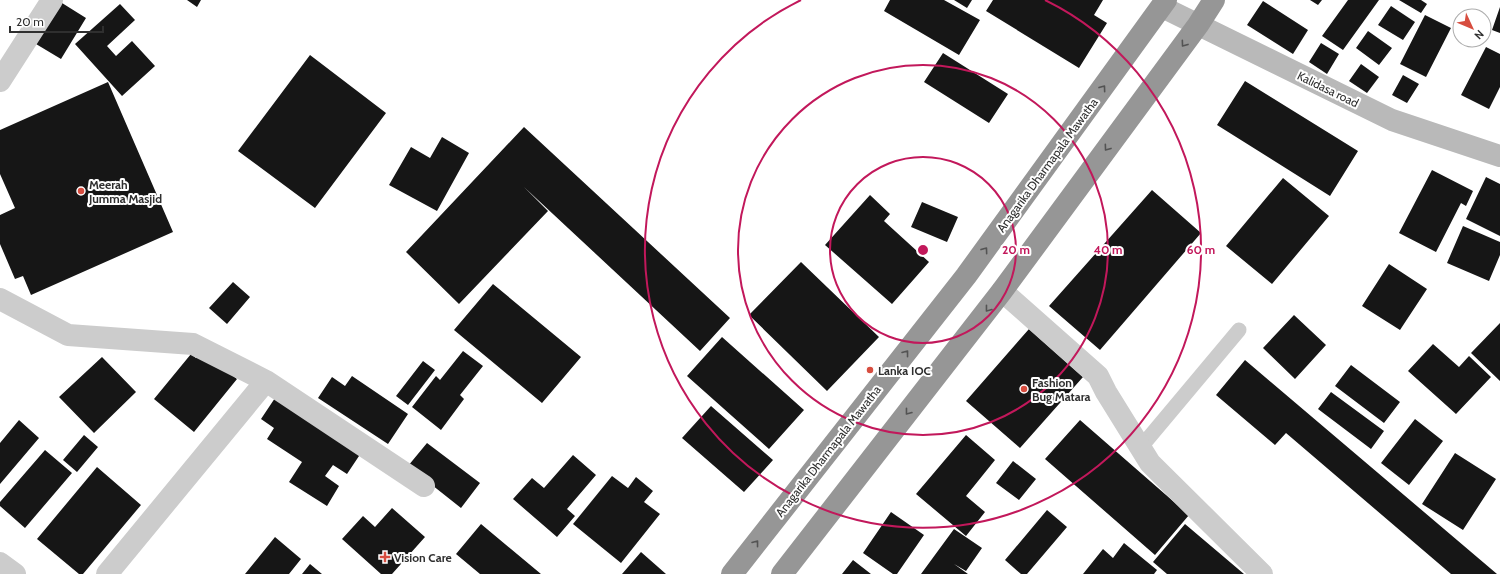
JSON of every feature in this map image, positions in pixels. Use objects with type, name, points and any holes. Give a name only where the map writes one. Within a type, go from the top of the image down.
[{"type":"highway","points":[[782,574],[1002,291],[1198,25],[1214,0]]},
{"type":"highway","name":"Anagarika Dharmapala Mawatha","points":[[732,574],[966,276],[1160,2]]},
{"type":"street","points":[[0,81],[52,0]]},
{"type":"street","name":"Kalidasa road","points":[[1160,2],[1198,25],[1392,120],[1498,151]]},
{"type":"street","points":[[1002,291],[1098,376],[1106,392],[1150,462],[1262,574]]},
{"type":"street","points":[[0,299],[68,335],[193,344],[266,381],[424,486]]},
{"type":"street","points":[[107,574],[266,381]]},
{"type":"street","points":[[0,563],[15,574]]},
{"type":"lane","points":[[1141,447],[1240,330]]},
{"type":"building","points":[[187,0],[201,0],[197,7]]},
{"type":"building","points":[[890,0],[944,0],[980,20],[959,55],[884,11]]},
{"type":"building","points":[[954,0],[972,0],[967,8]]},
{"type":"building","points":[[993,0],[1103,0],[1094,15],[1107,23],[1079,68],[986,11]]},
{"type":"building","points":[[1310,0],[1322,0],[1318,5]]},
{"type":"building","points":[[1348,0],[1379,0],[1343,50],[1322,36]]},
{"type":"building","points":[[1399,0],[1421,0],[1427,4],[1421,13]]},
{"type":"building","points":[[1263,1],[1308,30],[1293,54],[1247,25]]},
{"type":"building","points":[[62,3],[86,18],[61,59],[36,44]]},
{"type":"building","points":[[120,4],[135,20],[107,46],[116,56],[132,41],[155,66],[122,96],[75,44]]},
{"type":"building","points":[[1391,6],[1415,22],[1403,40],[1378,25]]},
{"type":"building","points":[[1500,7],[1500,33],[1492,30]]},
{"type":"building","points":[[1425,15],[1451,28],[1426,77],[1400,64]]},
{"type":"building","points":[[1368,31],[1392,48],[1379,65],[1356,48]]},
{"type":"building","points":[[1321,43],[1339,54],[1327,74],[1309,62]]},
{"type":"building","points":[[1485,48],[1500,54],[1500,87],[1489,109],[1461,95]]},
{"type":"building","points":[[943,53],[1008,94],[989,123],[924,82]]},
{"type":"building","points":[[310,55],[386,113],[315,208],[238,151]]},
{"type":"building","points":[[1361,64],[1379,77],[1367,93],[1349,81]]},
{"type":"building","points":[[1403,75],[1419,84],[1407,103],[1392,95]]},
{"type":"building","points":[[1245,81],[1358,151],[1330,196],[1217,125]]},
{"type":"building","name":"Meerah Jumma Masjid","points":[[108,82],[173,232],[31,295],[23,276],[15,279],[0,244],[0,215],[15,208],[0,174],[0,130]]},
{"type":"building","points":[[524,127],[730,318],[700,351],[524,187],[548,211],[459,304],[406,252]]},
{"type":"building","points":[[442,137],[469,153],[437,211],[389,185],[411,147],[430,158]]},
{"type":"building","points":[[1432,170],[1473,191],[1466,206],[1461,203],[1436,252],[1399,233]]},
{"type":"building","points":[[1486,177],[1500,184],[1500,236],[1466,219]]},
{"type":"building","points":[[1283,178],[1329,216],[1272,284],[1226,246]]},
{"type":"building","points":[[1152,190],[1201,233],[1100,350],[1049,306]]},
{"type":"building","points":[[870,195],[890,214],[884,221],[929,262],[892,304],[825,245]]},
{"type":"building","points":[[922,202],[958,217],[947,242],[911,227]]},
{"type":"building","points":[[1463,226],[1500,242],[1500,255],[1489,281],[1447,263]]},
{"type":"building","points":[[801,262],[879,337],[827,391],[749,315]]},
{"type":"building","points":[[1389,264],[1427,289],[1400,330],[1362,306]]},
{"type":"building","points":[[233,282],[250,297],[227,324],[209,308]]},
{"type":"building","points":[[493,284],[581,357],[542,403],[454,330]]},
{"type":"building","points":[[1294,315],[1326,345],[1295,379],[1263,348]]},
{"type":"building","points":[[1500,323],[1500,381],[1471,353]]},
{"type":"building","name":"Fashion Bug Matara","points":[[1029,329],[1083,377],[1020,448],[966,401]]},
{"type":"building","points":[[722,337],[804,410],[769,449],[687,376]]},
{"type":"building","points":[[1433,344],[1459,367],[1469,356],[1491,377],[1456,414],[1408,371]]},
{"type":"building","points":[[201,350],[237,379],[194,432],[154,399],[191,354],[196,358]]},
{"type":"building","points":[[463,351],[483,366],[460,395],[464,399],[441,430],[412,407],[436,376],[440,380]]},
{"type":"building","points":[[102,357],[136,392],[94,433],[59,397]]},
{"type":"building","points":[[1245,360],[1497,574],[1451,574],[1286,433],[1275,445],[1216,395]]},
{"type":"building","points":[[423,361],[435,370],[408,405],[396,396]]},
{"type":"building","points":[[1351,365],[1400,402],[1384,423],[1335,386]]},
{"type":"building","points":[[352,376],[408,414],[388,444],[318,398],[332,377],[345,386]]},
{"type":"building","points":[[1331,392],[1384,431],[1371,449],[1318,409]]},
{"type":"building","points":[[277,395],[363,450],[347,474],[333,465],[325,476],[339,486],[327,506],[289,482],[302,462],[267,439],[274,428],[261,419]]},
{"type":"building","points":[[711,406],[773,460],[744,492],[682,438]]},
{"type":"building","points":[[1415,419],[1443,441],[1409,485],[1381,463]]},
{"type":"building","points":[[19,420],[39,438],[0,484],[0,443]]},
{"type":"building","points":[[1080,420],[1189,515],[1155,555],[1045,459]]},
{"type":"building","points":[[84,435],[98,447],[77,472],[63,460]]},
{"type":"building","points":[[966,435],[995,460],[966,496],[985,512],[966,536],[916,494]]},
{"type":"building","points":[[427,443],[480,483],[461,508],[408,466]]},
{"type":"building","points":[[45,450],[72,473],[25,528],[0,506],[0,502]]},
{"type":"building","points":[[1455,453],[1496,479],[1463,530],[1422,504]]},
{"type":"building","points":[[573,455],[596,475],[567,509],[575,516],[557,537],[513,499],[532,478],[544,488]]},
{"type":"building","points":[[1013,461],[1036,479],[1019,500],[996,483]]},
{"type":"building","points":[[97,467],[141,505],[83,574],[79,574],[37,539]]},
{"type":"building","points":[[612,476],[628,488],[636,477],[653,491],[644,502],[660,514],[621,563],[573,524]]},
{"type":"building","name":"Vision Care","points":[[392,508],[425,537],[392,574],[381,574],[342,539],[363,516],[375,527]]},
{"type":"building","points":[[1047,510],[1067,527],[1027,574],[1021,574],[1005,560]]},
{"type":"building","points":[[891,512],[924,535],[897,574],[893,574],[863,553]]},
{"type":"building","points":[[481,524],[541,574],[480,574],[456,554]]},
{"type":"building","points":[[1185,524],[1244,574],[1167,574],[1153,562]]},
{"type":"building","points":[[954,529],[982,548],[966,571],[954,564],[968,574],[921,574]]},
{"type":"building","points":[[275,537],[301,559],[289,574],[245,574]]},
{"type":"building","points":[[1124,543],[1157,570],[1154,574],[1083,574],[1103,549],[1113,558]]},
{"type":"building","points":[[641,552],[666,574],[622,574]]},
{"type":"building","points":[[853,560],[871,574],[842,574]]},
{"type":"building","points":[[310,564],[322,574],[302,574]]},
{"type":"place","name":"Meerah Jumma Masjid","points":[[81,191]]},
{"type":"place","name":"Lanka IOC","points":[[870,370]]},
{"type":"place","name":"Fashion Bug Matara","points":[[1024,389]]},
{"type":"place","name":"Vision Care","points":[[385,557]]}]
